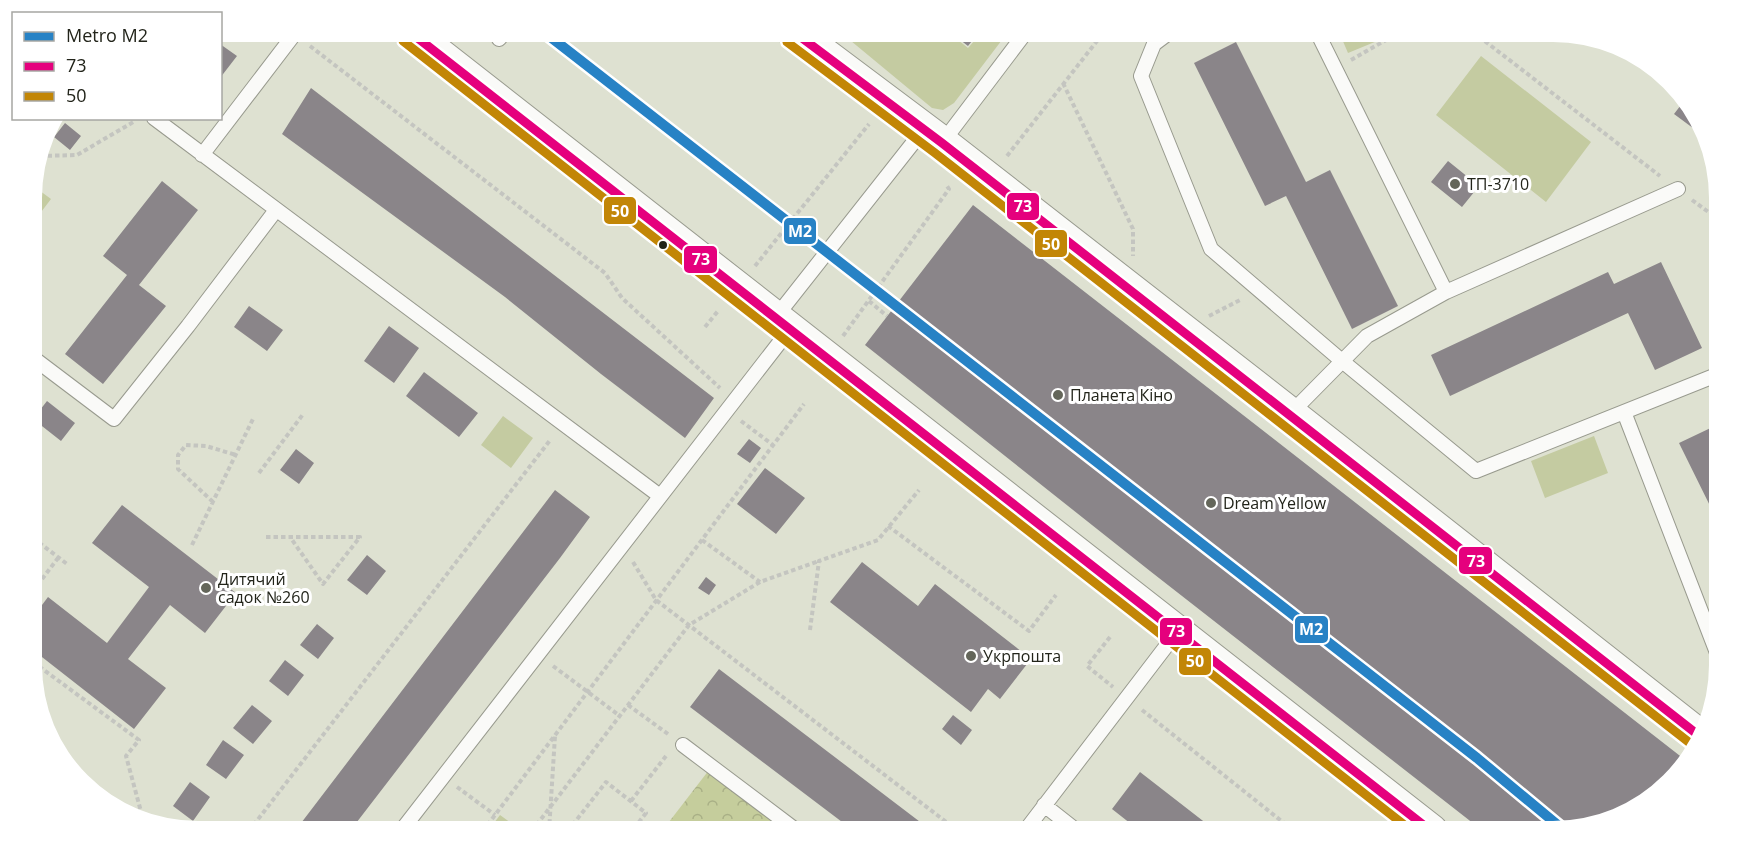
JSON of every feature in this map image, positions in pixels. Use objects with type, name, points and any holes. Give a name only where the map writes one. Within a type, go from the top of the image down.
[{"type":"main road","points":[[423,42],[1418,821]]},
{"type":"main road","points":[[807,42],[933,136],[1694,732]]},
{"type":"lane","points":[[202,155],[288,42]]},
{"type":"lane","points":[[408,821],[734,400],[783,323],[933,136],[1017,42]]},
{"type":"lane","points":[[1157,42],[1142,76],[1211,249],[1476,471],[1709,378]]},
{"type":"lane","points":[[1322,42],[1446,292]]},
{"type":"lane","points":[[157,120],[660,496]]},
{"type":"lane","points":[[1290,414],[1367,336],[1446,292],[1678,189]]},
{"type":"lane","points":[[42,365],[114,419],[276,210]]},
{"type":"lane","points":[[1624,412],[1709,632]]},
{"type":"lane","points":[[1032,821],[1178,632]]},
{"type":"lane","points":[[680,743],[784,821]]},
{"type":"lane","points":[[1044,805],[1064,821]]},
{"type":"path","points":[[307,42],[605,273],[622,298],[734,400],[739,420],[773,445]]},
{"type":"path","points":[[1004,159],[1096,42]]},
{"type":"path","points":[[1335,69],[1382,42]]},
{"type":"path","points":[[1486,42],[1709,212]]},
{"type":"path","points":[[1064,83],[1133,229],[1134,261]]},
{"type":"path","points":[[768,249],[887,102]]},
{"type":"path","points":[[47,156],[77,155],[136,120]]},
{"type":"path","points":[[842,339],[949,189],[939,167],[933,136]]},
{"type":"path","points":[[1206,318],[1259,289]]},
{"type":"path","points":[[869,301],[887,316]]},
{"type":"path","points":[[490,821],[804,404]]},
{"type":"path","points":[[259,473],[304,414]]},
{"type":"path","points":[[192,545],[253,419]]},
{"type":"path","points":[[257,821],[563,424]]},
{"type":"path","points":[[213,502],[178,469],[178,455],[186,445],[206,446],[236,455]]},
{"type":"path","points":[[540,821],[689,625],[760,582],[878,540],[919,490]]},
{"type":"path","points":[[888,526],[1029,631],[1056,596]]},
{"type":"path","points":[[266,537],[290,537],[302,537],[360,537],[323,584],[290,537]]},
{"type":"path","points":[[701,540],[760,582]]},
{"type":"path","points":[[622,544],[656,600],[945,821]]},
{"type":"path","points":[[42,545],[67,564]]},
{"type":"path","points":[[42,579],[58,558]]},
{"type":"path","points":[[810,630],[819,561]]},
{"type":"path","points":[[1110,637],[1086,666],[1281,821]]},
{"type":"path","points":[[538,655],[620,716]]},
{"type":"path","points":[[42,669],[139,740],[126,756],[141,810]]},
{"type":"path","points":[[628,705],[680,743],[631,801]]},
{"type":"path","points":[[549,821],[555,735]]},
{"type":"path","points":[[443,776],[495,815]]},
{"type":"path","points":[[576,821],[606,782],[646,813],[640,821]]},
{"type":"green space","points":[[852,42],[960,42],[968,48],[973,42],[1000,42],[954,103],[943,110],[932,108]]},
{"type":"green space","points":[[1343,42],[1375,42],[1348,53]]},
{"type":"green space","points":[[1481,56],[1591,142],[1546,202],[1436,115]]},
{"type":"green space","points":[[42,192],[51,199],[42,211]]},
{"type":"green space","points":[[503,416],[533,438],[511,468],[481,445]]},
{"type":"green space","points":[[1594,436],[1608,473],[1545,498],[1531,461]]},
{"type":"green space","points":[[709,770],[777,821],[670,821]]},
{"type":"green space","points":[[500,815],[508,821],[496,821]]},
{"type":"building","points":[[1236,42],[1306,182],[1330,170],[1398,306],[1352,329],[1286,196],[1265,206],[1194,63]]},
{"type":"building","points":[[222,45],[237,56],[222,75]]},
{"type":"building","points":[[311,88],[714,398],[685,438],[505,297],[282,134]]},
{"type":"building","points":[[1679,107],[1691,127],[1674,114]]},
{"type":"building","points":[[65,123],[81,136],[70,150],[55,136]]},
{"type":"building","name":"ТП-3710","points":[[1448,161],[1479,186],[1462,207],[1431,182]]},
{"type":"building","points":[[162,181],[198,210],[139,285],[166,306],[103,384],[65,354],[127,275],[103,256]]},
{"type":"building","name":"Dream Yellow","points":[[973,205],[1680,756],[1656,782],[1640,795],[1603,813],[1563,821],[1470,821],[865,345]]},
{"type":"building","points":[[1661,262],[1702,348],[1655,370],[1628,313],[1450,396],[1431,355],[1608,272],[1614,284]]},
{"type":"building","points":[[249,306],[283,330],[267,351],[234,327]]},
{"type":"building","points":[[389,326],[419,348],[394,383],[364,361]]},
{"type":"building","points":[[424,372],[478,413],[459,437],[406,396]]},
{"type":"building","points":[[47,401],[75,423],[61,441],[42,426],[42,407]]},
{"type":"building","points":[[1709,429],[1709,504],[1679,443]]},
{"type":"building","points":[[749,439],[761,448],[750,463],[737,454]]},
{"type":"building","points":[[296,449],[314,463],[299,484],[280,470]]},
{"type":"building","points":[[765,468],[805,498],[776,534],[737,504]]},
{"type":"building","points":[[555,490],[590,517],[358,821],[303,821]]},
{"type":"building","points":[[122,505],[236,593],[205,633],[170,605],[128,659],[166,688],[134,729],[42,657],[42,605],[48,597],[107,643],[149,587],[92,543]]},
{"type":"building","points":[[367,555],[386,571],[367,595],[347,580]]},
{"type":"building","points":[[862,562],[918,606],[935,584],[1031,659],[1000,699],[988,689],[971,712],[830,602]]},
{"type":"building","points":[[706,577],[716,585],[709,595],[698,588]]},
{"type":"building","points":[[317,624],[334,638],[318,659],[300,645]]},
{"type":"building","points":[[285,660],[304,675],[288,696],[269,681]]},
{"type":"building","points":[[719,669],[919,821],[841,821],[690,707]]},
{"type":"building","points":[[252,705],[272,721],[253,744],[233,728]]},
{"type":"building","points":[[953,715],[972,730],[961,745],[942,729]]},
{"type":"building","points":[[223,740],[244,755],[226,779],[206,765]]},
{"type":"building","points":[[1140,772],[1203,821],[1127,821],[1112,809]]},
{"type":"building","points":[[190,782],[210,797],[193,821],[173,806]]},
{"type":"metro line","name":"M2","points":[[557,42],[1477,758],[1553,821]]},
{"type":"transit line","name":"50","points":[[404,42],[1399,821]]},
{"type":"transit line","name":"73","points":[[423,42],[1418,821]]},
{"type":"transit line","name":"50","points":[[787,42],[935,153],[1689,742]]},
{"type":"transit line","name":"73","points":[[807,42],[942,143],[1694,732]]},
{"type":"place","name":"ТП-3710","points":[[1455,184]]},
{"type":"place","name":"Планета Кіно","points":[[1058,395]]},
{"type":"place","name":"Dream Yellow","points":[[1211,503]]},
{"type":"place","name":"Дитячий садок №260","points":[[206,588]]},
{"type":"place","name":"Укрпошта","points":[[971,656]]}]
